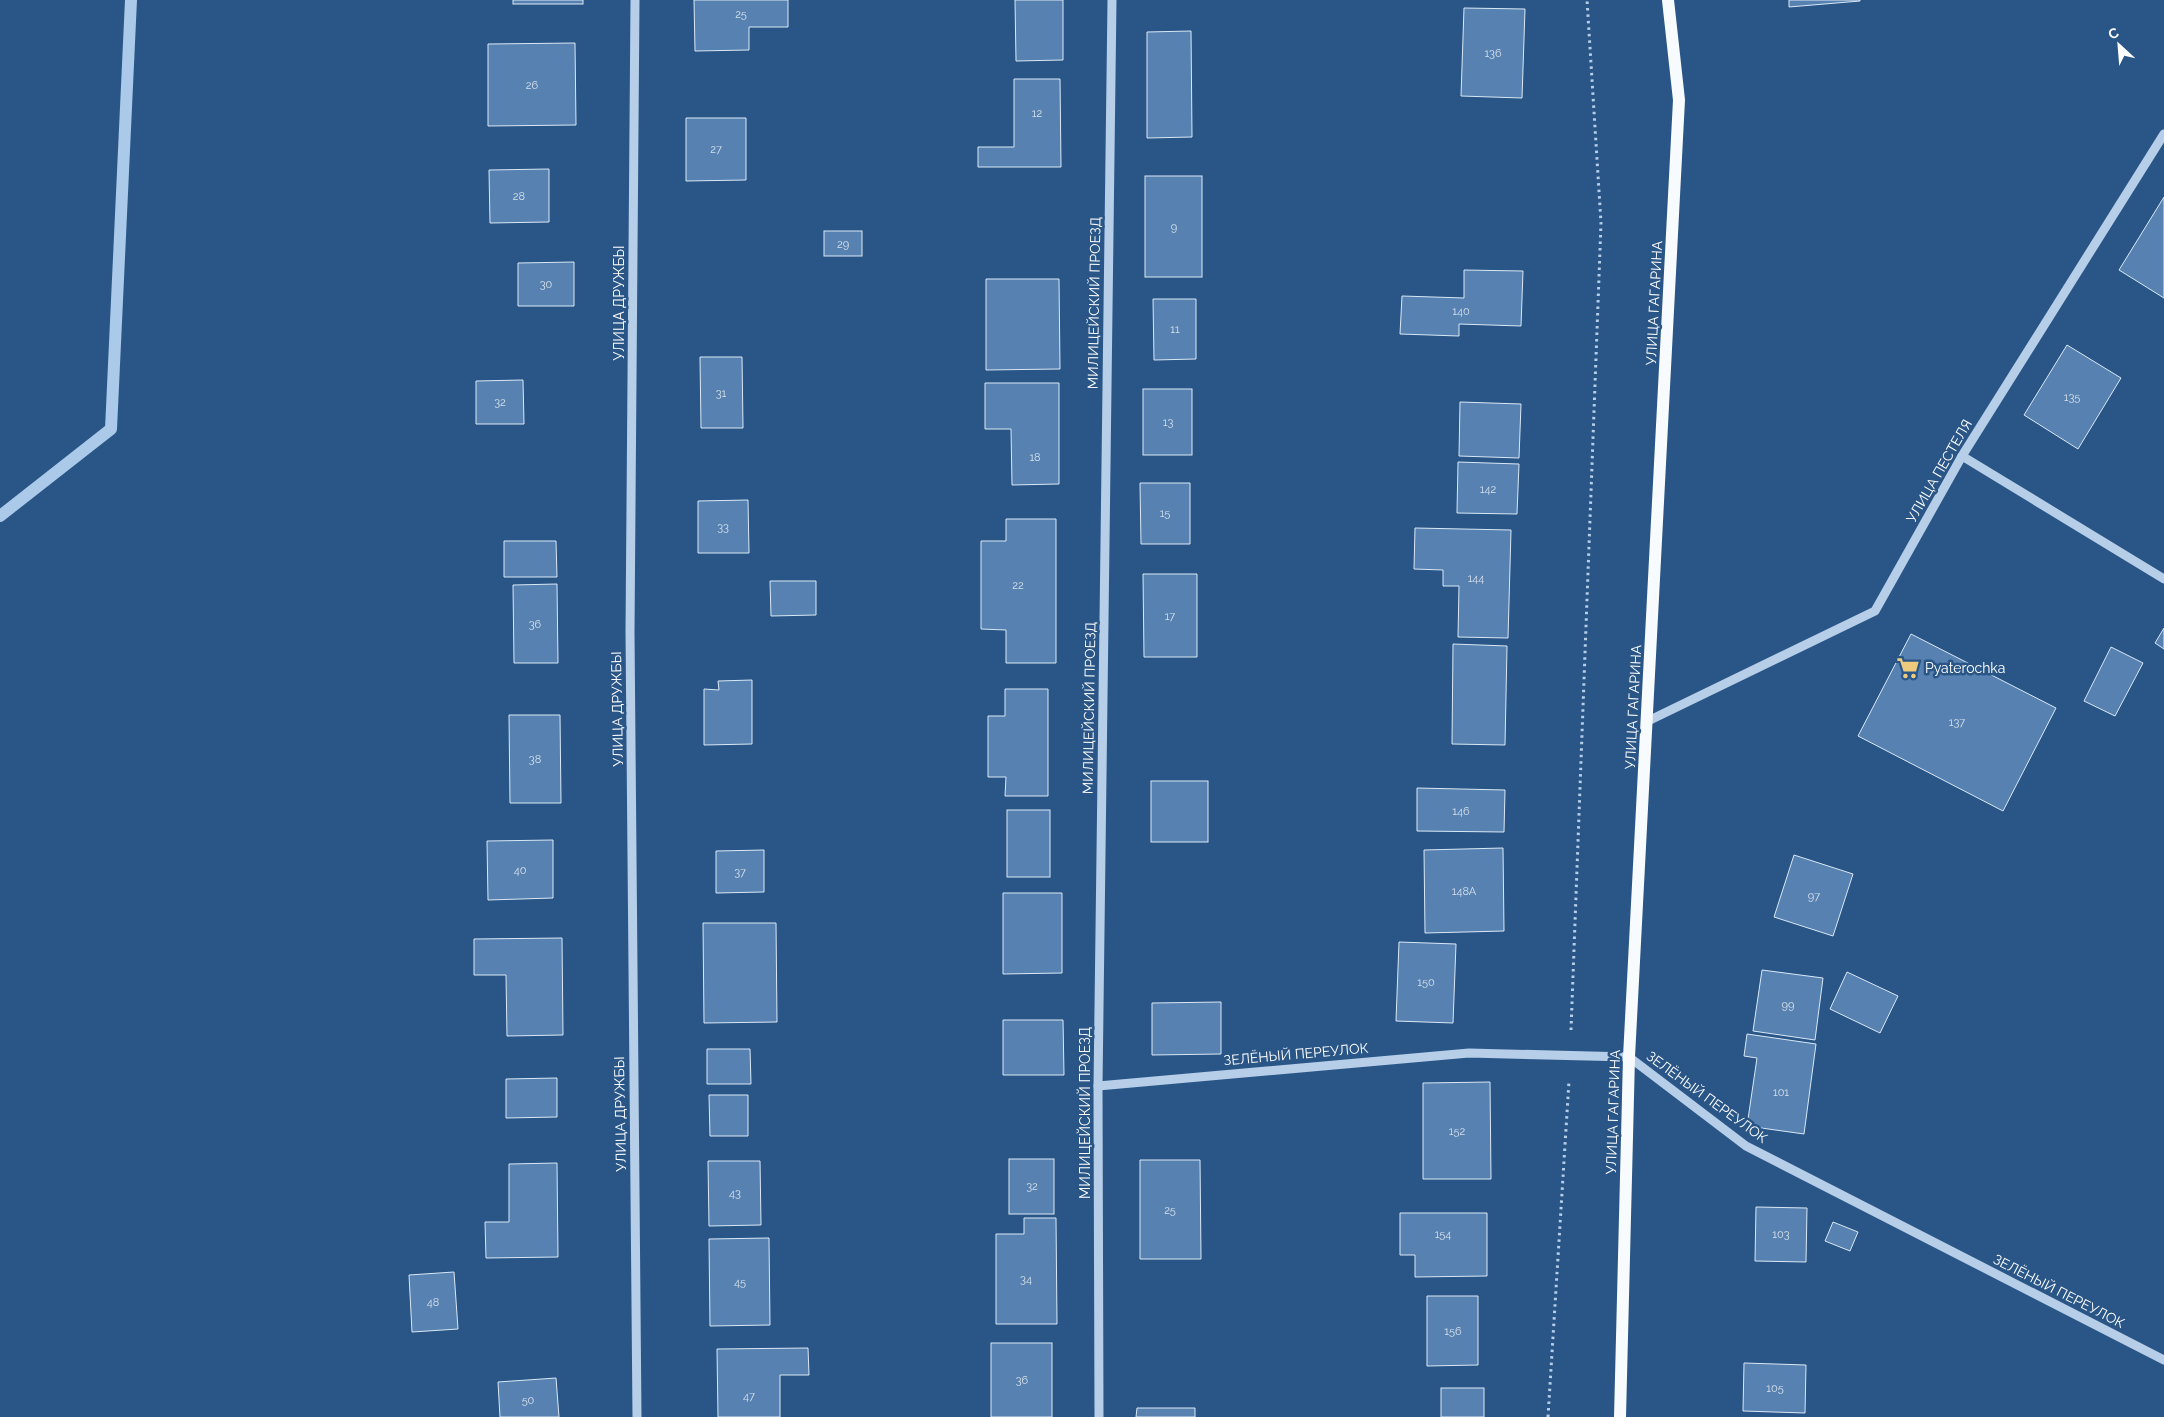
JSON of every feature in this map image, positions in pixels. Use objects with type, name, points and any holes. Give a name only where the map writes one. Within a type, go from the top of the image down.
[{"type":"main road","name":"УЛИЦА ГАГАРИНА","points":[[1620,1417],[1629,1057],[1679,100],[1668,0]]},
{"type":"street","name":"УЛИЦА ДРУЖБЫ","points":[[635,0],[630,632],[637,1417]]},
{"type":"street","name":"МИЛИЦЕЙСКИЙ ПРОЕЗД","points":[[1099,1417],[1098,1086],[1112,0]]},
{"type":"street","name":"УЛИЦА ПЕСТЕЛЯ","points":[[1648,721],[1876,611],[1962,456],[2164,134]]},
{"type":"street","points":[[1962,456],[2164,579]]},
{"type":"street","name":"ЗЕЛЁНЫЙ ПЕРЕУЛОК","points":[[1098,1086],[1469,1053],[1629,1057],[1746,1146],[2164,1360]]},
{"type":"path","points":[[1548,1417],[1570,1055],[1600,223],[1587,0]]},
{"type":"building","points":[[513,0],[583,0],[583,4],[513,4]]},
{"type":"building","points":[[694,0],[788,0],[788,27],[749,27],[749,50],[695,51]]},
{"type":"building","points":[[1015,0],[1063,0],[1063,60],[1016,61]]},
{"type":"building","points":[[1789,0],[1860,0],[1860,1],[1789,7]]},
{"type":"building","points":[[1464,8],[1525,9],[1522,98],[1461,96]]},
{"type":"building","points":[[1191,31],[1192,137],[1147,138],[1147,32]]},
{"type":"building","points":[[575,43],[576,125],[488,126],[488,44]]},
{"type":"building","points":[[1014,79],[1060,79],[1061,167],[978,167],[978,147],[1014,147]]},
{"type":"building","points":[[686,118],[746,118],[746,180],[686,181]]},
{"type":"building","points":[[549,169],[549,222],[490,223],[489,170]]},
{"type":"building","points":[[1145,176],[1202,176],[1202,277],[1145,277]]},
{"type":"building","points":[[2164,197],[2164,298],[2119,270]]},
{"type":"building","points":[[824,231],[862,231],[862,256],[824,256]]},
{"type":"building","points":[[574,262],[574,306],[518,306],[518,263]]},
{"type":"building","points":[[1464,270],[1523,271],[1521,326],[1459,324],[1459,336],[1400,334],[1402,296],[1464,298]]},
{"type":"building","points":[[986,279],[1059,279],[1060,369],[986,370]]},
{"type":"building","points":[[1153,299],[1196,299],[1196,359],[1154,360]]},
{"type":"building","points":[[2067,345],[2121,378],[2078,449],[2024,415]]},
{"type":"building","points":[[700,357],[742,357],[743,428],[701,428]]},
{"type":"building","points":[[523,380],[524,424],[476,424],[476,381]]},
{"type":"building","points":[[985,383],[1059,383],[1059,484],[1012,485],[1011,429],[985,429]]},
{"type":"building","points":[[1143,389],[1192,389],[1192,455],[1143,455]]},
{"type":"building","points":[[1460,402],[1521,404],[1519,458],[1459,456]]},
{"type":"building","points":[[1458,462],[1519,464],[1517,514],[1457,513]]},
{"type":"building","points":[[1140,483],[1190,483],[1190,544],[1141,544]]},
{"type":"building","points":[[748,500],[749,553],[698,553],[698,501]]},
{"type":"building","points":[[1006,519],[1056,519],[1056,663],[1006,663],[1006,630],[981,629],[981,541],[1006,541]]},
{"type":"building","points":[[1415,528],[1511,530],[1508,638],[1458,637],[1459,586],[1443,586],[1443,570],[1414,569]]},
{"type":"building","points":[[504,541],[556,541],[557,577],[504,577]]},
{"type":"building","points":[[1143,574],[1197,574],[1197,657],[1144,657]]},
{"type":"building","points":[[770,581],[816,581],[816,615],[771,616]]},
{"type":"building","points":[[557,584],[558,663],[514,663],[513,585]]},
{"type":"building","points":[[2164,628],[2164,649],[2155,643]]},
{"type":"building","points":[[1911,634],[2056,708],[2003,811],[1858,736]]},
{"type":"building","points":[[1453,644],[1507,646],[1505,745],[1452,744]]},
{"type":"building","points":[[2111,647],[2143,663],[2115,716],[2084,701]]},
{"type":"building","points":[[752,680],[752,744],[704,745],[704,689],[719,690],[718,681]]},
{"type":"building","points":[[1005,689],[1048,689],[1048,796],[1005,796],[1006,777],[988,777],[988,716],[1005,716]]},
{"type":"building","points":[[509,715],[560,715],[561,803],[510,803]]},
{"type":"building","points":[[1151,781],[1208,781],[1208,842],[1151,842]]},
{"type":"building","points":[[1417,788],[1505,790],[1504,832],[1417,831]]},
{"type":"building","points":[[1007,810],[1050,810],[1050,877],[1007,877]]},
{"type":"building","points":[[553,840],[553,898],[488,900],[487,841]]},
{"type":"building","points":[[1503,848],[1504,931],[1425,933],[1424,850]]},
{"type":"building","points":[[764,850],[764,892],[716,893],[716,851]]},
{"type":"building","points":[[1794,855],[1853,874],[1833,936],[1774,917]]},
{"type":"building","points":[[1003,893],[1062,893],[1062,973],[1003,974]]},
{"type":"building","points":[[703,923],[776,923],[777,1022],[704,1023]]},
{"type":"building","points":[[562,938],[563,1035],[507,1036],[506,975],[474,975],[474,939]]},
{"type":"building","points":[[1399,942],[1456,944],[1453,1023],[1396,1021]]},
{"type":"building","points":[[1762,970],[1823,978],[1815,1040],[1753,1031]]},
{"type":"building","points":[[1847,972],[1898,996],[1880,1033],[1830,1009]]},
{"type":"building","points":[[1221,1002],[1221,1054],[1152,1055],[1152,1003]]},
{"type":"building","points":[[1003,1020],[1063,1020],[1064,1075],[1003,1075]]},
{"type":"building","points":[[1747,1034],[1816,1044],[1804,1134],[1747,1126],[1757,1058],[1744,1056]]},
{"type":"building","points":[[707,1049],[750,1049],[751,1084],[707,1084]]},
{"type":"building","points":[[557,1078],[557,1117],[506,1118],[506,1079]]},
{"type":"building","points":[[1490,1082],[1491,1179],[1423,1179],[1423,1083]]},
{"type":"building","points":[[709,1095],[748,1095],[748,1136],[710,1136]]},
{"type":"building","points":[[1009,1159],[1054,1159],[1054,1214],[1009,1214]]},
{"type":"building","points":[[1140,1160],[1200,1160],[1201,1259],[1140,1259]]},
{"type":"building","points":[[708,1161],[760,1161],[761,1225],[709,1226]]},
{"type":"building","points":[[557,1163],[558,1257],[486,1258],[485,1222],[509,1222],[509,1164]]},
{"type":"building","points":[[1756,1207],[1807,1208],[1806,1262],[1755,1261]]},
{"type":"building","points":[[1400,1213],[1487,1213],[1487,1276],[1415,1277],[1415,1255],[1400,1255]]},
{"type":"building","points":[[1024,1218],[1056,1218],[1057,1324],[996,1324],[996,1234],[1024,1234]]},
{"type":"building","points":[[1833,1222],[1858,1232],[1850,1251],[1825,1241]]},
{"type":"building","points":[[769,1238],[770,1325],[710,1326],[709,1239]]},
{"type":"building","points":[[454,1272],[458,1329],[412,1332],[409,1275]]},
{"type":"building","points":[[1427,1296],[1478,1296],[1478,1365],[1427,1366]]},
{"type":"building","points":[[991,1343],[1052,1343],[1052,1417],[991,1417]]},
{"type":"building","points":[[808,1348],[809,1375],[780,1375],[780,1417],[718,1417],[717,1349]]},
{"type":"building","points":[[1744,1363],[1806,1365],[1805,1413],[1743,1411]]},
{"type":"building","points":[[556,1378],[559,1417],[500,1417],[498,1382]]},
{"type":"building","points":[[1441,1388],[1484,1388],[1484,1417],[1441,1417]]},
{"type":"building","points":[[1137,1408],[1195,1408],[1195,1417],[1136,1417]]},
{"type":"waterway","points":[[0,516],[111,429],[131,0]]},
{"type":"place","name":"Pyaterochka","points":[[1908,668]]}]
